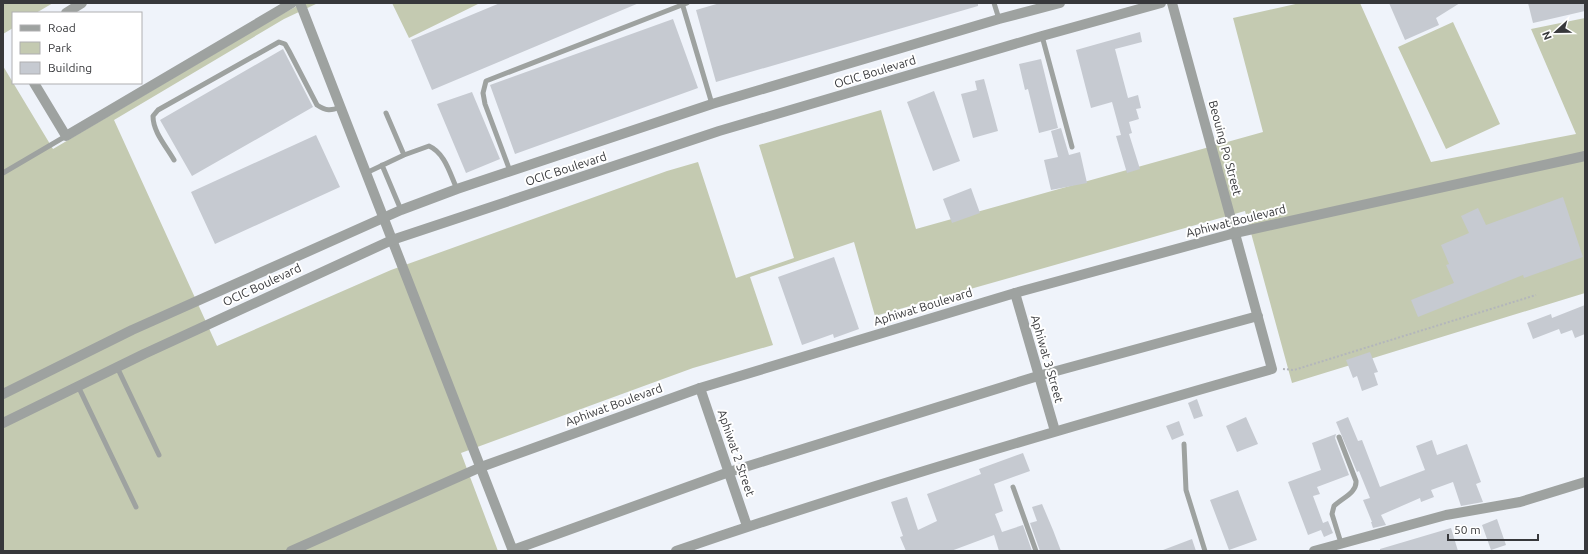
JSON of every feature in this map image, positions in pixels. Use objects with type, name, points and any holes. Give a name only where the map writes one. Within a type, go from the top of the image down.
[{"type":"street","points":[[68,12],[82,3]]},
{"type":"street","points":[[35,84],[66,136],[292,3]]},
{"type":"street","points":[[300,3],[513,551],[729,472],[1038,376],[1258,316]]},
{"type":"street","name":"OCIC Boulevard","points":[[3,394],[132,330],[383,217],[457,189],[712,104],[999,19],[1060,3]]},
{"type":"street","name":"OCIC Boulevard","points":[[3,423],[117,367],[392,240],[720,131],[1042,36],[1161,3]]},
{"type":"street","name":"Beouing Po Street","points":[[1172,3],[1272,369]]},
{"type":"street","name":"Aphiwat Boulevard","points":[[290,551],[481,467],[700,388],[1015,293],[1235,233],[1585,156]]},
{"type":"street","name":"Aphiwat 3 Street","points":[[1015,293],[1055,431]]},
{"type":"street","points":[[676,551],[747,526],[1055,431],[1272,369]]},
{"type":"street","name":"Aphiwat 2 Street","points":[[700,388],[747,526]]},
{"type":"street","points":[[1314,551],[1446,515],[1520,502],[1585,482]]},
{"type":"lane","points":[[510,171],[482,93],[486,81],[684,3],[712,104]]},
{"type":"lane","points":[[994,3],[999,19]]},
{"type":"lane","points":[[1042,36],[1072,147]]},
{"type":"lane","points":[[174,160],[153,122],[153,116],[158,110],[279,42],[284,44],[289,51],[317,105],[325,110],[332,110],[340,107]]},
{"type":"lane","points":[[386,113],[404,155]]},
{"type":"lane","points":[[3,173],[66,136]]},
{"type":"lane","points":[[366,173],[404,155],[429,146],[436,149],[441,155],[457,189]]},
{"type":"lane","points":[[382,165],[401,210]]},
{"type":"lane","points":[[117,367],[159,455]]},
{"type":"lane","points":[[78,386],[136,507]]},
{"type":"lane","points":[[1339,437],[1356,481],[1354,490],[1334,506],[1332,514],[1341,543]]},
{"type":"lane","points":[[1184,444],[1186,490],[1205,551]]},
{"type":"lane","points":[[1013,487],[1036,551]]},
{"type":"path","points":[[1272,369],[1294,370],[1536,295]]},
{"type":"green space","points":[[3,3],[53,3],[38,12],[12,12],[12,29],[3,34]]},
{"type":"green space","points":[[303,3],[318,3],[284,19],[114,120],[217,346],[391,270],[667,171],[698,162],[736,278],[794,258],[759,145],[881,110],[916,229],[1263,132],[1233,18],[1300,3],[1360,3],[1431,162],[1576,134],[1531,29],[1585,18],[1585,293],[1292,383],[1245,211],[875,316],[854,242],[750,277],[773,345],[693,368],[461,453],[498,551],[3,551],[3,66],[12,81],[12,84],[14,84],[53,149]]},
{"type":"green space","points":[[392,3],[480,3],[409,38]]},
{"type":"green space","points":[[1453,22],[1500,124],[1446,149],[1398,47]]},
{"type":"building","points":[[500,3],[639,3],[432,90],[411,40]]},
{"type":"building","points":[[720,3],[978,3],[978,6],[716,82],[696,10]]},
{"type":"building","points":[[1389,3],[1460,3],[1436,18],[1439,25],[1405,40]]},
{"type":"building","points":[[1528,3],[1585,3],[1585,11],[1533,23]]},
{"type":"building","points":[[673,19],[698,88],[515,154],[490,85]]},
{"type":"building","points":[[1140,32],[1142,42],[1115,49],[1128,98],[1138,95],[1141,108],[1136,109],[1139,119],[1129,122],[1132,133],[1129,134],[1140,169],[1127,173],[1116,136],[1121,135],[1112,102],[1091,108],[1076,50]]},
{"type":"building","points":[[283,49],[313,107],[192,176],[160,120]]},
{"type":"building","points":[[1041,59],[1058,128],[1039,133],[1028,89],[1025,90],[1019,64]]},
{"type":"building","points":[[984,79],[998,131],[973,138],[961,94],[977,90],[975,81]]},
{"type":"building","points":[[934,91],[960,161],[933,171],[907,102]]},
{"type":"building","points":[[472,92],[500,159],[466,173],[437,104]]},
{"type":"building","points":[[1061,128],[1069,155],[1080,152],[1087,183],[1051,190],[1044,160],[1058,157],[1051,131]]},
{"type":"building","points":[[316,135],[340,187],[215,244],[191,192]]},
{"type":"building","points":[[971,188],[980,213],[952,223],[943,199]]},
{"type":"building","points":[[1563,197],[1583,257],[1524,278],[1523,275],[1418,317],[1411,300],[1454,283],[1446,265],[1449,264],[1441,245],[1469,233],[1461,216],[1478,208],[1486,225]]},
{"type":"building","points":[[834,257],[859,329],[834,338],[833,334],[802,345],[778,277]]},
{"type":"building","points":[[1585,305],[1585,334],[1575,338],[1572,330],[1561,334],[1559,329],[1533,339],[1527,323],[1551,314],[1552,318]]},
{"type":"building","points":[[1370,352],[1378,372],[1374,373],[1378,385],[1362,391],[1357,376],[1353,378],[1346,360]]},
{"type":"building","points":[[1197,399],[1203,416],[1194,419],[1188,403]]},
{"type":"building","points":[[1246,417],[1258,444],[1237,452],[1226,426]]},
{"type":"building","points":[[1348,417],[1358,441],[1362,440],[1380,487],[1425,470],[1416,446],[1432,440],[1437,455],[1467,444],[1481,482],[1476,484],[1483,502],[1461,506],[1453,482],[1431,490],[1434,497],[1421,502],[1420,498],[1381,515],[1386,525],[1373,528],[1363,500],[1370,498],[1359,471],[1357,472],[1336,422]]},
{"type":"building","points":[[1179,421],[1184,435],[1172,440],[1166,426]]},
{"type":"building","points":[[1336,434],[1335,438],[1349,475],[1317,487],[1320,494],[1313,496],[1323,523],[1328,521],[1333,533],[1324,537],[1321,530],[1308,535],[1288,482],[1321,470],[1312,443]]},
{"type":"building","points":[[1023,453],[1030,471],[994,484],[1003,511],[995,514],[1002,532],[1023,525],[1032,551],[999,551],[994,535],[951,551],[906,551],[900,537],[903,536],[891,502],[907,497],[918,530],[937,521],[927,494],[981,474],[979,469]]},
{"type":"building","points":[[1238,490],[1257,540],[1229,550],[1210,500]]},
{"type":"building","points":[[1042,504],[1061,551],[1040,551],[1030,523],[1037,521],[1032,507]]},
{"type":"building","points":[[1497,519],[1506,545],[1491,550],[1482,525]]},
{"type":"building","points":[[1451,528],[1458,551],[1380,551],[1380,549]]},
{"type":"building","points":[[1192,539],[1196,551],[1163,551],[1163,550]]}]
